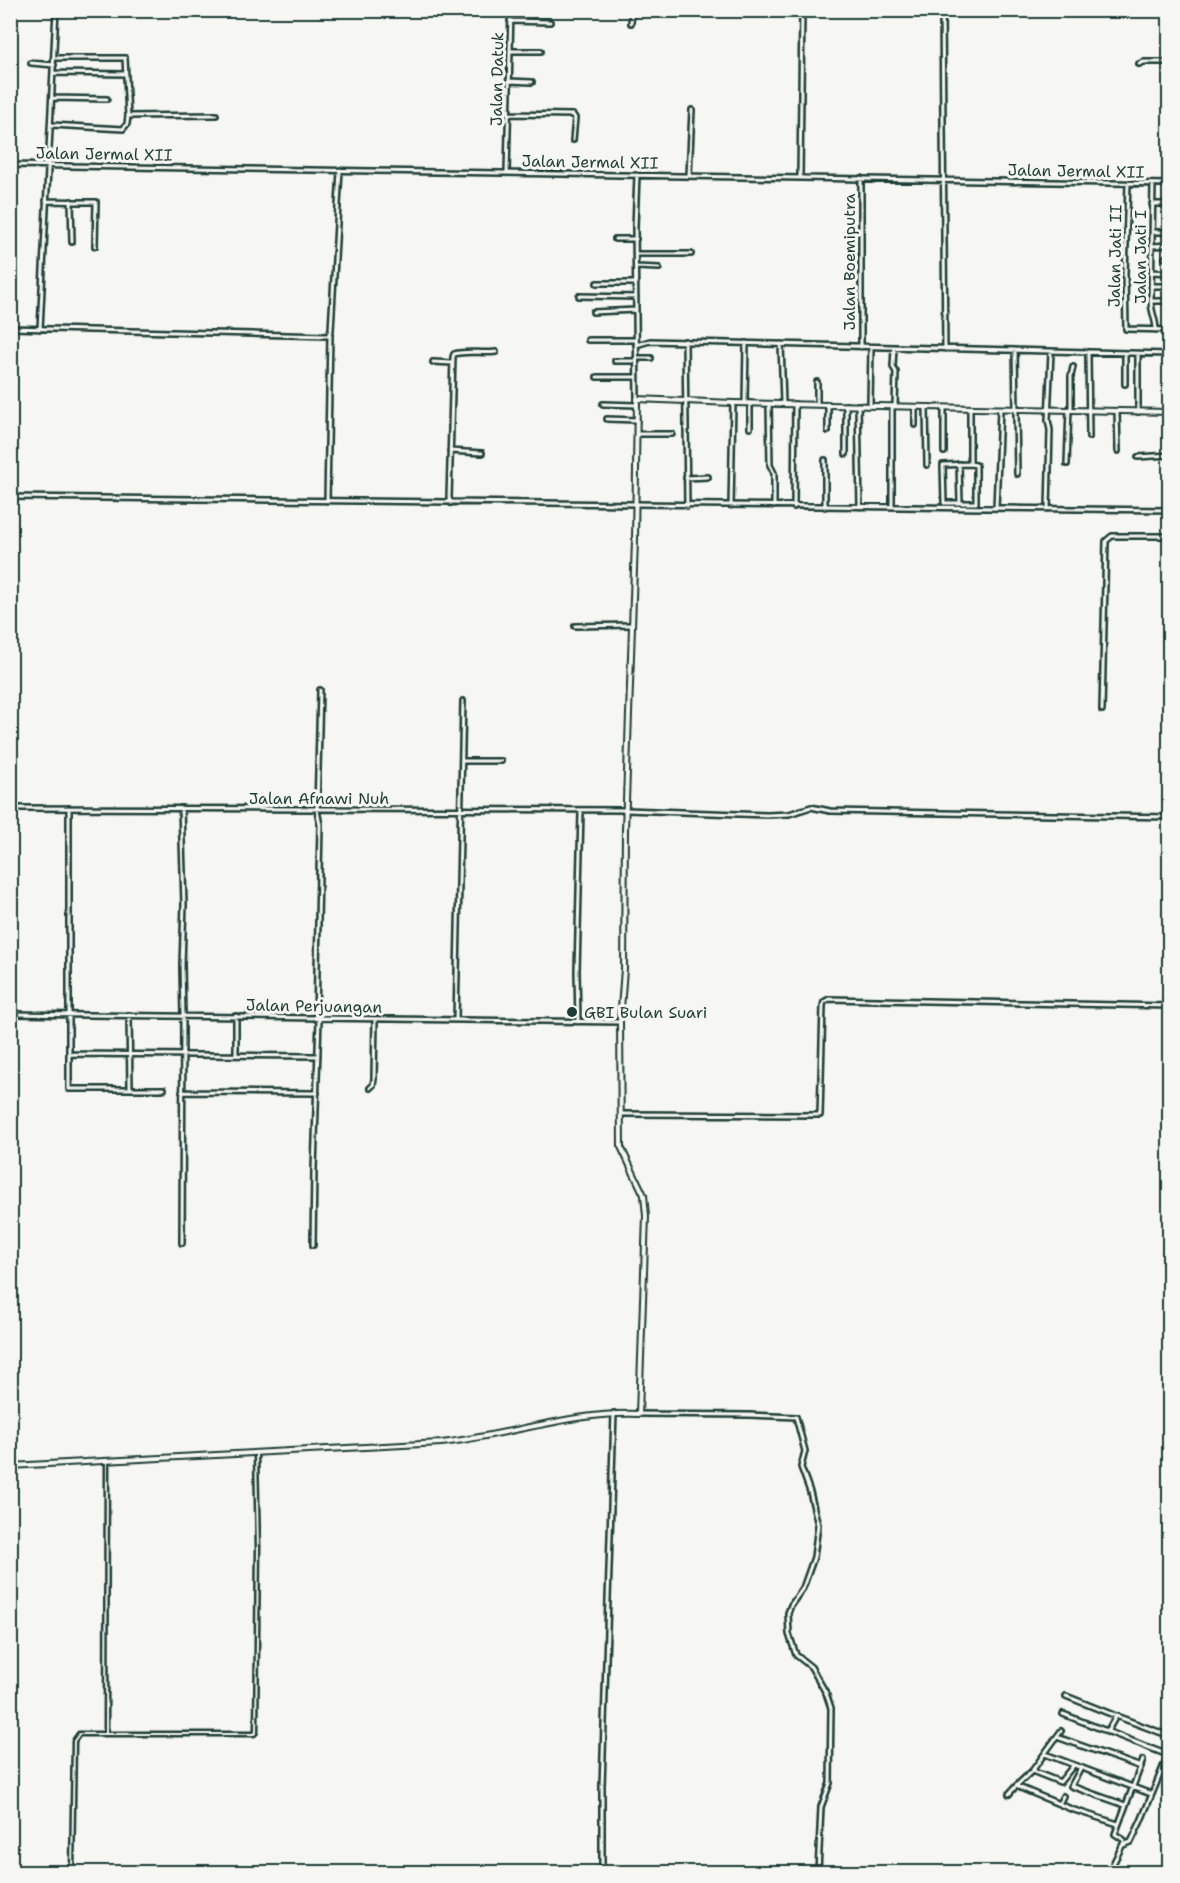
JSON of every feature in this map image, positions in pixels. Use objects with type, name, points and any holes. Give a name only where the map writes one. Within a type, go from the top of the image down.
[{"type":"street","points":[[40,329],[56,10]]},
{"type":"street","name":"Jalan Datuk","points":[[507,172],[510,10]]},
{"type":"street","points":[[631,23],[632,10]]},
{"type":"street","points":[[800,177],[802,10]]},
{"type":"street","points":[[942,10],[945,349]]},
{"type":"street","points":[[510,21],[550,22]]},
{"type":"street","points":[[509,51],[541,51]]},
{"type":"street","points":[[52,125],[123,129],[127,124],[128,116],[126,61],[123,57],[54,58]]},
{"type":"street","points":[[1139,64],[1170,62]]},
{"type":"street","points":[[31,63],[54,65]]},
{"type":"street","points":[[54,73],[126,74]]},
{"type":"street","points":[[508,81],[532,82]]},
{"type":"street","points":[[53,98],[107,99]]},
{"type":"street","points":[[689,176],[692,110]]},
{"type":"street","points":[[508,114],[573,115],[575,118],[573,140]]},
{"type":"street","points":[[128,116],[216,115]]},
{"type":"street","name":"Jalan Jermal XII","points":[[10,165],[1170,184]]},
{"type":"street","points":[[327,501],[330,335],[340,170]]},
{"type":"street","points":[[637,175],[638,434],[624,969],[619,1022],[621,1150],[644,1195],[646,1216],[639,1414]]},
{"type":"street","name":"Jalan Boemiputra","points":[[861,178],[861,346]]},
{"type":"street","name":"Jalan Jati II","points":[[1128,184],[1126,329],[1156,330]]},
{"type":"street","name":"Jalan Jati I","points":[[1153,184],[1151,311],[1156,320],[1156,330]]},
{"type":"street","points":[[46,201],[96,203],[95,246]]},
{"type":"street","points":[[71,201],[72,242]]},
{"type":"street","points":[[1152,204],[1170,204]]},
{"type":"street","points":[[1152,232],[1170,232]]},
{"type":"street","points":[[615,239],[636,239]]},
{"type":"street","points":[[1152,246],[1170,245]]},
{"type":"street","points":[[636,254],[691,254]]},
{"type":"street","points":[[636,267],[658,268]]},
{"type":"street","points":[[1152,272],[1170,273]]},
{"type":"street","points":[[597,283],[636,283]]},
{"type":"street","points":[[1151,286],[1170,286]]},
{"type":"street","points":[[579,296],[636,297]]},
{"type":"street","points":[[1151,301],[1170,301]]},
{"type":"street","points":[[593,312],[636,310]]},
{"type":"street","points":[[10,328],[326,337],[330,335]]},
{"type":"street","points":[[1156,330],[1170,330]]},
{"type":"street","points":[[588,340],[636,340]]},
{"type":"street","points":[[636,345],[650,341],[1170,354]]},
{"type":"street","points":[[685,342],[687,506]]},
{"type":"street","points":[[746,343],[750,428]]},
{"type":"street","points":[[781,344],[783,403]]},
{"type":"street","points":[[870,405],[871,347]]},
{"type":"street","points":[[892,507],[893,406],[896,372],[893,367],[894,348]]},
{"type":"street","points":[[1015,350],[1017,474]]},
{"type":"street","points":[[1048,509],[1051,351]]},
{"type":"street","points":[[451,502],[448,498],[454,354],[496,352]]},
{"type":"street","points":[[1088,353],[1089,437]]},
{"type":"street","points":[[1125,354],[1125,384]]},
{"type":"street","points":[[1138,354],[1138,412]]},
{"type":"street","points":[[615,361],[651,358]]},
{"type":"street","points":[[433,362],[452,363]]},
{"type":"street","points":[[1067,464],[1073,367]]},
{"type":"street","points":[[597,377],[636,377]]},
{"type":"street","points":[[817,382],[817,404]]},
{"type":"street","points":[[637,399],[1170,412]]},
{"type":"street","points":[[731,506],[733,403]]},
{"type":"street","points":[[769,403],[770,465],[774,473],[774,506]]},
{"type":"street","points":[[603,404],[637,405]]},
{"type":"street","points":[[794,507],[795,404]]},
{"type":"street","points":[[828,404],[828,431]]},
{"type":"street","points":[[846,405],[846,454]]},
{"type":"street","points":[[858,405],[860,507]]},
{"type":"street","points":[[915,407],[915,425]]},
{"type":"street","points":[[927,407],[927,465]]},
{"type":"street","points":[[944,408],[944,452]]},
{"type":"street","points":[[970,408],[970,464]]},
{"type":"street","points":[[996,508],[1000,409]]},
{"type":"street","points":[[1117,411],[1118,451]]},
{"type":"street","points":[[607,419],[637,420]]},
{"type":"street","points":[[638,434],[672,434]]},
{"type":"street","points":[[450,451],[482,453]]},
{"type":"street","points":[[1138,457],[1170,455]]},
{"type":"street","points":[[825,460],[825,507]]},
{"type":"street","points":[[959,464],[960,503]]},
{"type":"street","points":[[959,464],[976,465],[976,503],[944,502],[943,465],[959,464]]},
{"type":"street","points":[[686,478],[708,477]]},
{"type":"street","points":[[10,497],[1169,510]]},
{"type":"street","points":[[1170,498],[1170,516]]},
{"type":"street","points":[[1102,710],[1106,541],[1112,536],[1170,536]]},
{"type":"street","points":[[575,626],[632,625]]},
{"type":"street","points":[[313,1245],[318,1056],[320,825],[317,810],[320,690]]},
{"type":"street","points":[[456,1020],[464,700]]},
{"type":"street","points":[[462,760],[501,761]]},
{"type":"street","name":"Jalan Afnawi Nuh","points":[[10,808],[581,812],[627,810],[778,815],[814,807],[830,811],[1170,817]]},
{"type":"street","points":[[69,808],[69,1089],[164,1089]]},
{"type":"street","points":[[181,808],[184,904],[182,1243]]},
{"type":"street","points":[[578,1022],[581,812]]},
{"type":"street","points":[[622,1114],[820,1115],[823,1006],[824,1002],[829,999],[1170,1006]]},
{"type":"street","name":"Jalan Perjuangan","points":[[10,1014],[619,1022]]},
{"type":"street","points":[[129,1015],[130,1088]]},
{"type":"street","points":[[236,1016],[236,1055]]},
{"type":"street","points":[[370,1088],[374,1079],[375,1019]]},
{"type":"street","points":[[69,1054],[318,1056]]},
{"type":"street","points":[[182,1092],[317,1093]]},
{"type":"street","points":[[602,1872],[602,1786],[614,1413]]},
{"type":"street","points":[[10,1466],[451,1442],[614,1413],[794,1416],[805,1451],[801,1467],[818,1525],[814,1557],[803,1588],[789,1609],[789,1634],[796,1655],[811,1667],[826,1693],[831,1708],[830,1783],[821,1807],[818,1872]]},
{"type":"street","points":[[72,1872],[74,1738],[81,1733],[254,1734],[256,1732],[256,1454]]},
{"type":"street","points":[[106,1733],[107,1461]]},
{"type":"street","points":[[1066,1696],[1170,1736]]},
{"type":"street","points":[[1063,1714],[1169,1753],[1142,1821],[1131,1842],[1123,1845]]},
{"type":"street","points":[[1107,1732],[1116,1716]]},
{"type":"street","points":[[1009,1794],[1032,1771],[1061,1731]]},
{"type":"street","points":[[1057,1737],[1141,1767]]},
{"type":"street","points":[[1045,1754],[1151,1794]]},
{"type":"street","points":[[1109,1872],[1123,1845],[1124,1840],[1115,1834],[1143,1760]]},
{"type":"street","points":[[1032,1771],[1060,1782],[1073,1766]]},
{"type":"street","points":[[1081,1768],[1069,1787],[1125,1805]]},
{"type":"street","points":[[1016,1786],[1059,1804],[1118,1824]]},
{"type":"street","points":[[1059,1804],[1063,1796]]},
{"type":"place","name":"GBI Bulan Suari","points":[[572,1012]]}]
